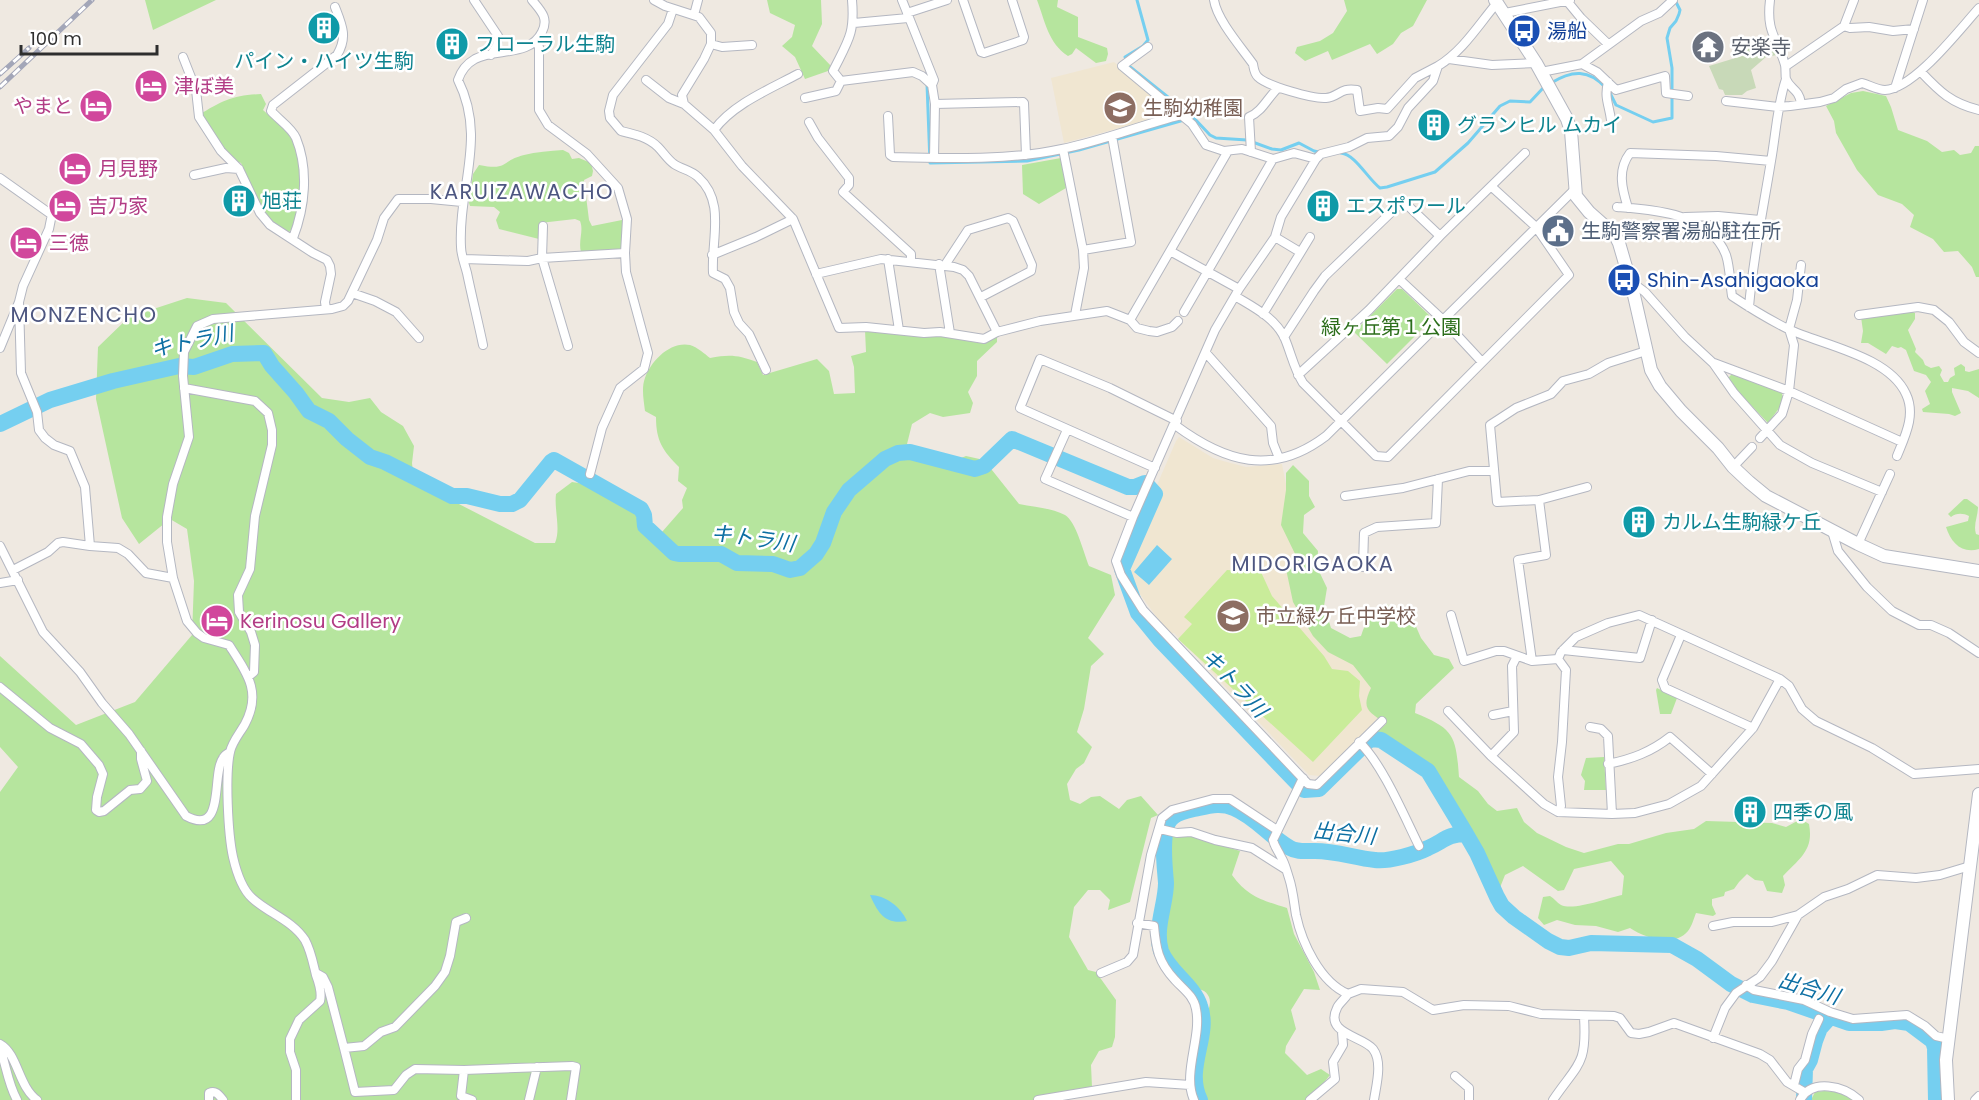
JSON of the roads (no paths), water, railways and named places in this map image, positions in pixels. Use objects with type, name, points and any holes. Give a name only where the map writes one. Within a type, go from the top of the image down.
[{"type":"street","points":[[474,0],[498,36],[497,45],[491,55]]},
{"type":"street","points":[[483,345],[461,250],[462,202],[470,164],[472,121],[471,112],[458,80],[464,67],[478,57],[518,50],[536,42],[546,24],[545,18],[531,0]]},
{"type":"street","points":[[654,0],[699,17],[711,33],[711,44],[704,59],[682,95],[684,104]]},
{"type":"street","points":[[694,15],[698,0]]},
{"type":"street","points":[[841,81],[833,71],[852,33],[854,23],[852,0]]},
{"type":"street","points":[[902,0],[934,80],[932,85],[935,104],[934,158]]},
{"type":"street","points":[[854,23],[908,16],[947,0]]},
{"type":"street","points":[[963,0],[981,52],[984,53],[1023,40],[1012,0]]},
{"type":"street","points":[[1214,0],[1222,19],[1253,64],[1254,73],[1259,78],[1278,88],[1326,98],[1348,88],[1357,90],[1360,111],[1387,109],[1415,78],[1449,59],[1496,1],[1539,68],[1568,120],[1571,131],[1574,190],[1583,206],[1615,236],[1622,250],[1651,370],[1660,386],[1680,411],[1718,448],[1733,467],[1766,496],[1884,556],[1979,571]]},
{"type":"street","points":[[1449,59],[1539,68],[1582,64],[1641,21],[1659,13],[1673,0]]},
{"type":"street","points":[[1749,307],[1778,107],[1786,79],[1786,66],[1771,33],[1768,15],[1770,0]]},
{"type":"street","points":[[1786,66],[1844,26],[1854,0]]},
{"type":"street","points":[[1895,88],[1923,0]]},
{"type":"street","points":[[1505,13],[1569,1],[1581,18],[1608,44]]},
{"type":"street","points":[[293,238],[299,222],[305,178],[296,136],[271,111],[273,105],[338,55],[342,48],[344,31],[333,5]]},
{"type":"street","points":[[1726,100],[1778,107],[1834,98],[1846,89],[1862,83],[1883,90],[1895,88],[1921,72],[1979,8]]},
{"type":"street","points":[[673,9],[668,24],[613,95],[609,111],[610,118],[621,131],[638,134],[656,145],[673,164],[696,174],[708,187],[714,202],[717,222],[712,255],[713,273],[724,279],[730,288],[734,312],[739,323],[749,334],[766,370]]},
{"type":"street","points":[[1844,26],[1893,31],[1914,29]]},
{"type":"street","points":[[536,42],[539,110],[548,125],[588,154],[618,189],[627,219],[625,253],[631,294],[648,353],[644,369],[620,388],[602,428],[590,474]]},
{"type":"street","points":[[711,44],[722,47],[752,45]]},
{"type":"street","points":[[1148,47],[1122,66],[1192,124],[1206,145],[1228,151],[1242,149],[1273,159],[1294,153],[1316,159]]},
{"type":"street","points":[[183,57],[196,90],[199,117],[221,152],[239,169],[260,213],[270,225],[287,237],[293,238],[297,244],[327,260],[331,274],[325,302],[326,309]]},
{"type":"street","points":[[1582,64],[1597,72],[1616,90],[1665,76],[1666,93],[1688,96]]},
{"type":"street","points":[[1382,721],[1317,785],[1308,784],[1143,610],[1121,575],[1116,561],[1215,330],[1237,292],[1275,237],[1281,217],[1316,159],[1321,154],[1349,147],[1367,138],[1389,136],[1398,126],[1408,108],[1433,81],[1438,66]]},
{"type":"street","points":[[841,81],[913,72],[932,85]]},
{"type":"street","points":[[1921,72],[1944,96],[1979,110]]},
{"type":"street","points":[[714,130],[720,122],[748,102],[798,74]]},
{"type":"street","points":[[1786,79],[1798,92],[1801,103]]},
{"type":"street","points":[[646,80],[669,98],[684,104],[714,130],[742,166],[793,219],[839,328],[866,327],[924,333],[950,333],[984,339],[997,332],[1075,315],[1107,311],[1131,320],[1137,328],[1157,332],[1172,327],[1178,321]]},
{"type":"street","points":[[805,98],[836,91],[841,81]]},
{"type":"street","points":[[1608,82],[1605,96],[1610,108],[1611,120]]},
{"type":"street","points":[[1251,152],[1249,117],[1261,110],[1265,101],[1278,88]]},
{"type":"street","points":[[935,104],[1023,102],[1026,155]]},
{"type":"street","points":[[888,116],[892,157],[939,159],[1026,155],[1063,149],[1181,115]]},
{"type":"street","points":[[809,122],[818,138],[849,178],[849,185],[843,192],[911,254],[911,261]]},
{"type":"street","points":[[1083,250],[1131,242],[1112,136]]},
{"type":"street","points":[[1063,149],[1083,250],[1084,268],[1075,315]]},
{"type":"street","points":[[1131,320],[1228,151]]},
{"type":"street","points":[[1298,375],[1400,279],[1440,236],[1525,153]]},
{"type":"street","points":[[1628,208],[1622,189],[1623,163],[1630,153],[1716,156],[1771,161]]},
{"type":"street","points":[[1184,312],[1273,159]]},
{"type":"street","points":[[194,175],[226,168],[239,169]]},
{"type":"street","points":[[0,178],[51,217],[49,230],[23,286],[19,302],[0,348]]},
{"type":"street","points":[[1170,251],[1207,270],[1276,324],[1284,337],[1303,383],[1376,456],[1388,457],[1569,275],[1536,227],[1492,187]]},
{"type":"street","points":[[1155,468],[1020,408],[1040,359],[1110,388],[1176,423],[1207,446],[1227,456],[1264,461],[1279,458],[1311,447],[1326,436],[1574,190]]},
{"type":"street","points":[[296,1100],[296,1070],[290,1052],[290,1039],[299,1020],[320,1001],[321,997],[311,952],[304,939],[290,925],[251,897],[242,884],[230,838],[228,788],[230,752],[252,709],[253,692],[248,678],[229,645],[204,638],[187,621],[173,578],[167,542],[167,517],[173,484],[189,437],[184,388],[184,352],[197,326],[213,319],[343,306],[352,293],[377,240],[384,219],[398,199],[462,202]]},
{"type":"street","points":[[1284,337],[1326,276],[1403,201],[1440,236]]},
{"type":"street","points":[[1617,207],[1682,217],[1760,219]]},
{"type":"street","points":[[1682,217],[1703,227],[1718,242],[1725,254],[1732,296],[1789,329],[1852,353],[1886,370],[1899,382],[1907,396],[1910,413],[1908,429],[1897,456]]},
{"type":"street","points":[[950,333],[942,265],[968,230],[1008,218],[1014,221],[1032,265],[1031,271],[981,297]]},
{"type":"street","points":[[712,255],[793,219]]},
{"type":"street","points":[[543,226],[542,258],[568,346]]},
{"type":"street","points":[[1275,237],[1300,252]]},
{"type":"street","points":[[1263,314],[1310,237]]},
{"type":"street","points":[[464,259],[528,261],[542,258],[625,253]]},
{"type":"street","points":[[816,274],[880,258],[942,265],[963,270],[981,297],[997,332]]},
{"type":"street","points":[[888,259],[899,330]]},
{"type":"street","points":[[1763,435],[1782,414],[1789,391],[1794,345],[1789,329],[1797,300],[1801,265]]},
{"type":"street","points":[[1400,279],[1482,362]]},
{"type":"street","points":[[1629,280],[1645,292],[1685,337],[1713,363],[1763,435],[1812,463],[1882,492]]},
{"type":"street","points":[[352,293],[396,312],[419,338]]},
{"type":"street","points":[[19,302],[21,373],[35,408],[39,430],[54,445],[70,451],[85,487],[90,546]]},
{"type":"street","points":[[1859,315],[1918,307],[1934,310],[1949,322],[1964,342],[1979,353]]},
{"type":"street","points":[[1587,487],[1539,500],[1497,502],[1490,425],[1516,408],[1551,394],[1563,381],[1588,374],[1608,363],[1646,351]]},
{"type":"street","points":[[1206,353],[1271,426],[1273,443],[1279,458]]},
{"type":"street","points":[[1713,363],[1789,391],[1902,442]]},
{"type":"street","points":[[184,388],[255,401],[268,413],[270,421],[272,445],[255,516],[250,569],[238,595],[239,612],[251,632],[255,645],[254,672],[248,678]]},
{"type":"street","points":[[1066,430],[1045,478],[1133,517]]},
{"type":"street","points":[[1733,467],[1752,447]]},
{"type":"street","points":[[1345,496],[1403,488],[1469,471],[1493,471]]},
{"type":"street","points":[[1858,544],[1890,474]]},
{"type":"street","points":[[1363,567],[1364,533],[1377,527],[1436,523],[1438,479]]},
{"type":"street","points":[[1532,661],[1518,560],[1546,555],[1539,500]]},
{"type":"street","points":[[1832,531],[1838,551],[1867,587],[1892,611],[1918,625],[1931,626],[1949,633],[1979,652]]},
{"type":"street","points":[[13,570],[48,552],[58,543],[76,543],[118,548],[128,554],[146,573],[173,578]]},
{"type":"street","points":[[0,546],[43,632],[80,672],[102,703],[129,734],[186,816],[199,822],[209,816],[213,807],[220,766],[223,757],[230,752]]},
{"type":"street","points":[[0,583],[18,580]]},
{"type":"street","points":[[1451,615],[1464,661],[1496,651],[1504,651],[1532,661],[1558,659]]},
{"type":"street","points":[[1558,659],[1563,650],[1576,637],[1608,623],[1639,615],[1780,679],[1790,686],[1802,709],[1816,722],[1872,748],[1914,774],[1979,769]]},
{"type":"street","points":[[1563,650],[1640,658],[1652,620]]},
{"type":"street","points":[[1681,635],[1662,680],[1665,688],[1753,728]]},
{"type":"street","points":[[1491,756],[1514,732],[1512,666],[1516,656]]},
{"type":"street","points":[[1558,659],[1566,670],[1558,777],[1561,806],[1558,812]]},
{"type":"street","points":[[1448,711],[1491,756],[1544,804],[1558,812],[1635,813],[1669,804],[1701,786],[1753,728],[1780,679]]},
{"type":"street","points":[[0,687],[50,728],[81,744],[92,755],[103,774],[95,804],[99,812],[104,811],[129,790],[141,789],[147,780],[141,751]]},
{"type":"street","points":[[1493,715],[1513,711]]},
{"type":"street","points":[[1590,727],[1601,729],[1608,736],[1612,814]]},
{"type":"street","points":[[1608,764],[1628,760],[1656,749],[1670,737],[1712,774]]},
{"type":"street","points":[[1359,742],[1368,750],[1419,846]]},
{"type":"street","points":[[1303,778],[1277,830],[1274,840],[1275,849],[1281,856],[1286,869],[1300,932],[1308,949],[1326,978],[1348,994]]},
{"type":"street","points":[[1948,1100],[1946,1076],[1949,1039],[1971,866],[1976,844],[1979,794]]},
{"type":"street","points":[[1101,973],[1127,962],[1133,955],[1151,855],[1162,818],[1172,810],[1213,799],[1230,799],[1277,830]]},
{"type":"street","points":[[1160,829],[1177,833],[1191,832],[1237,846],[1252,848],[1286,869]]},
{"type":"street","points":[[1713,926],[1733,922],[1772,922],[1798,915],[1824,897],[1848,889],[1877,875],[1916,879],[1941,875],[1971,866]]},
{"type":"street","points":[[1713,1038],[1725,1008],[1736,993],[1760,977],[1772,961],[1798,915]]},
{"type":"street","points":[[344,1048],[364,1046],[381,1032],[395,1027],[435,986],[445,972],[456,922],[465,918]]},
{"type":"street","points":[[1137,923],[1154,926],[1154,943],[1158,953],[1173,978],[1194,1000],[1198,1018],[1190,1085],[1194,1100]]},
{"type":"street","points":[[316,973],[323,977],[328,987],[355,1092],[394,1090],[406,1075],[416,1069],[576,1067],[571,1100]]},
{"type":"street","points":[[1746,985],[1764,992],[1803,1000],[1853,1019],[1907,1015],[1936,1036],[1949,1039]]},
{"type":"street","points":[[1374,1100],[1378,1059],[1373,1049],[1366,1043],[1342,1032],[1337,1025],[1336,1011],[1348,994],[1361,989],[1403,992],[1433,1010],[1464,1005],[1509,1006],[1541,1014],[1620,1018],[1631,1033],[1639,1034],[1674,1023],[1760,1054],[1770,1060],[1802,1097],[1814,1088],[1839,1088],[1850,1091],[1859,1100]]},
{"type":"street","points":[[1553,1100],[1582,1059],[1586,1043],[1584,1017]]},
{"type":"street","points":[[1794,1085],[1798,1069],[1805,1060],[1819,1019]]},
{"type":"street","points":[[1310,1100],[1335,1079],[1333,1062],[1343,1045],[1342,1032]]},
{"type":"street","points":[[0,1046],[10,1085],[17,1100]]},
{"type":"street","points":[[0,1046],[7,1048],[27,1090],[37,1100]]},
{"type":"street","points":[[529,1100],[537,1068]]},
{"type":"street","points":[[464,1070],[461,1096],[472,1100]]},
{"type":"street","points":[[1455,1076],[1469,1088],[1469,1100]]},
{"type":"street","points":[[1038,1100],[1146,1082],[1190,1085]]},
{"type":"street","points":[[208,1100],[209,1093],[212,1092],[217,1093],[223,1100]]},
{"type":"street","points":[[1975,1100],[1979,1096]]},
{"type":"water","points":[[1157,545],[1172,559],[1149,585],[1134,572]]},
{"type":"water","points":[[870,895],[881,897],[892,903],[907,921],[893,921],[883,916]]},
{"type":"waterway","points":[[1137,0],[1148,40],[1143,46],[1125,57],[1129,66],[1193,117],[1210,135],[1216,138],[1247,140],[1281,150],[1299,143],[1319,152]]},
{"type":"waterway","points":[[1610,93],[1616,105],[1653,122],[1672,118],[1672,68],[1667,38],[1680,10],[1675,0]]},
{"type":"waterway","points":[[1551,83],[1566,76],[1580,74],[1593,77],[1606,88]]},
{"type":"waterway","points":[[927,84],[930,163],[1027,161],[1079,150],[1184,120]]},
{"type":"waterway","points":[[1341,153],[1357,162],[1380,188],[1435,172],[1468,143],[1500,106],[1510,101],[1530,102],[1545,86]]},
{"type":"waterway","name":"キトラ川","points":[[0,424],[50,400],[113,381],[179,366],[194,367],[232,354],[264,353],[309,411],[329,421],[370,457],[385,462],[452,496],[467,496],[500,504],[512,504],[520,500],[554,460],[641,509],[645,526],[674,553],[721,554],[737,563],[773,564],[790,570],[800,568],[816,554],[823,543],[834,512],[849,490],[885,459],[898,453],[910,452],[975,469],[984,466],[1012,439],[1128,487],[1145,483],[1155,494],[1122,569],[1138,613],[1160,640],[1304,790],[1319,789],[1368,741],[1381,740],[1428,771],[1466,834]]},
{"type":"waterway","name":"出合川","points":[[1200,1100],[1195,1076],[1203,1017],[1197,998],[1169,965],[1159,943],[1166,883],[1164,838],[1173,817],[1182,812],[1217,805],[1230,806],[1242,812],[1293,849],[1375,860],[1409,855],[1450,837],[1466,834],[1502,906],[1514,917],[1560,947],[1569,948],[1591,943],[1672,945],[1697,959],[1731,984],[1753,995],[1788,1002],[1849,1023],[1895,1021],[1909,1023],[1933,1041],[1936,1100]]},
{"type":"waterway","points":[[1804,1100],[1805,1069],[1820,1028],[1830,1017]]},
{"type":"railway","points":[[0,87],[92,0]]},
{"type":"railway","points":[[0,74],[29,48]]},
{"type":"place","name":"パイン・ハイツ生駒","points":[[324,28]]},
{"type":"place","name":"湯船","points":[[1524,31]]},
{"type":"place","name":"フローラル生駒","points":[[452,44]]},
{"type":"place","name":"安楽寺","points":[[1708,47]]},
{"type":"place","name":"津ぼ美","points":[[151,86]]},
{"type":"place","name":"やまと","points":[[96,106]]},
{"type":"place","name":"生駒幼稚園","points":[[1120,108]]},
{"type":"place","name":"グランヒル ムカイ","points":[[1434,125]]},
{"type":"place","name":"月見野","points":[[75,169]]},
{"type":"place","name":"旭荘","points":[[239,201]]},
{"type":"place","name":"吉乃家","points":[[65,206]]},
{"type":"place","name":"エスポワール","points":[[1323,206]]},
{"type":"place","name":"生駒警察署湯船駐在所","points":[[1558,231]]},
{"type":"place","name":"三徳","points":[[26,243]]},
{"type":"place","name":"Shin-Asahigaoka","points":[[1624,280]]},
{"type":"place","name":"カルム生駒緑ケ丘","points":[[1639,522]]},
{"type":"place","name":"市立緑ケ丘中学校","points":[[1233,616]]},
{"type":"place","name":"Kerinosu Gallery","points":[[217,621]]},
{"type":"place","name":"四季の風","points":[[1750,812]]},
{"type":"district","name":"KARUIZAWACHO","points":[[522,191]]},
{"type":"district","name":"MONZENCHO","points":[[84,314]]},
{"type":"district","name":"MIDORIGAOKA","points":[[1313,563]]},
{"type":"park label","name":"緑ヶ丘第１公園","points":[[1391,327]]}]
